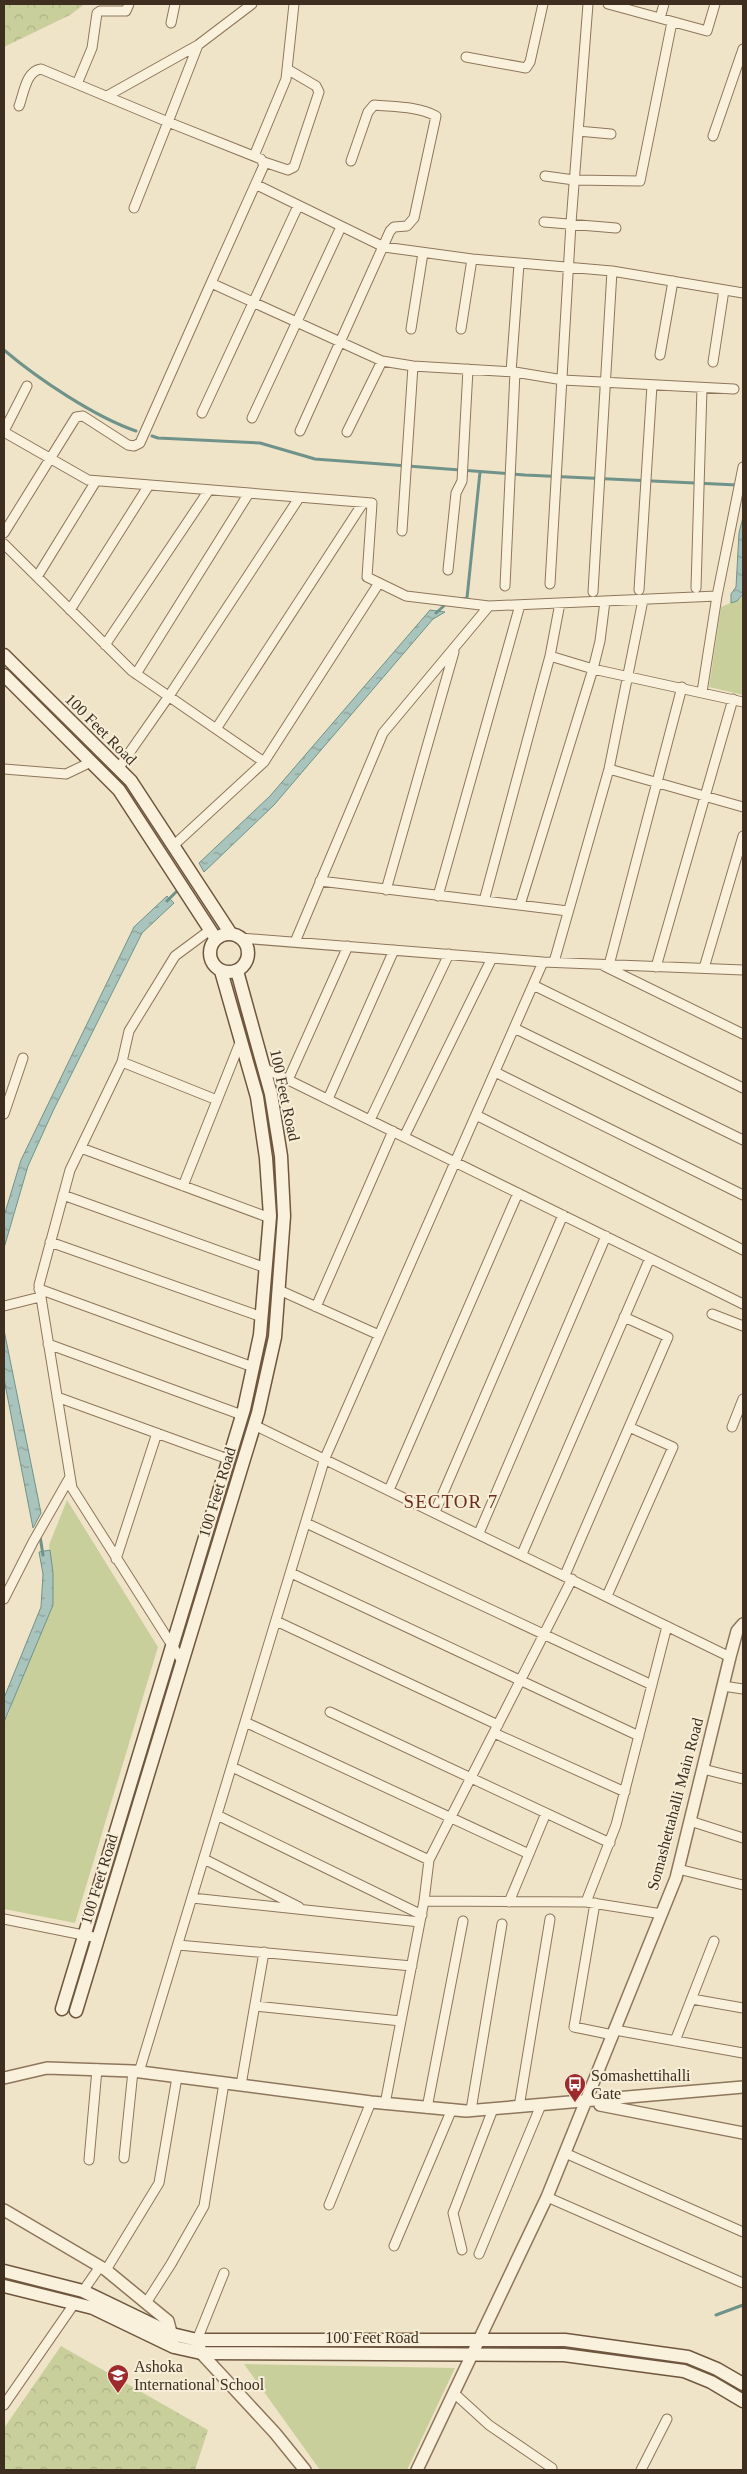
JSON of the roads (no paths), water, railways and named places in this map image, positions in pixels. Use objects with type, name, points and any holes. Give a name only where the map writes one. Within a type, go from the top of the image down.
[{"type":"main road","name":"100 Feet Road","points":[[4,655],[131,781],[199,886],[236,936],[247,946],[248,957],[243,966],[237,971],[271,1094],[281,1156],[284,1216],[280,1290],[275,1337],[254,1425],[76,2011]]},
{"type":"main road","name":"100 Feet Road","points":[[4,675],[119,790],[213,935],[210,954],[213,964],[221,971],[257,1097],[266,1158],[270,1218],[262,1317],[242,1415],[62,2009]]},
{"type":"main road","points":[[213,935],[236,936]]},
{"type":"main road","points":[[221,971],[237,971]]},
{"type":"main road","name":"100 Feet Road","points":[[4,2271],[83,2291],[172,2334],[196,2340],[565,2340],[688,2357],[717,2369],[743,2384]]},
{"type":"main road","name":"100 Feet Road","points":[[4,2286],[93,2308],[174,2347],[201,2353],[564,2355],[684,2371],[711,2382],[743,2401]]},
{"type":"street","points":[[77,84],[92,48],[97,13],[100,11],[126,11],[129,4]]},
{"type":"street","points":[[171,23],[175,4]]},
{"type":"street","points":[[107,96],[198,44],[252,4]]},
{"type":"street","points":[[254,156],[286,79],[294,4]]},
{"type":"street","points":[[466,57],[526,68],[530,62],[543,4]]},
{"type":"street","points":[[550,584],[568,268],[588,4]]},
{"type":"street","points":[[608,4],[706,31],[715,4]]},
{"type":"street","points":[[660,18],[664,4]]},
{"type":"street","points":[[545,176],[574,180],[640,181],[672,22]]},
{"type":"street","points":[[134,208],[198,44]]},
{"type":"street","points":[[713,136],[743,49]]},
{"type":"street","points":[[19,106],[29,76],[38,70],[288,170],[294,167],[319,92],[316,86],[287,69]]},
{"type":"street","points":[[300,430],[339,340],[390,231],[394,227],[407,226],[414,218],[436,116],[401,106],[386,107],[374,105],[368,112],[351,161]]},
{"type":"street","points":[[578,131],[611,134]]},
{"type":"street","points":[[4,533],[49,459],[78,416],[83,416],[128,445],[134,446],[140,443],[257,185],[264,162]]},
{"type":"street","points":[[257,185],[384,246],[472,259],[612,271],[743,293]]},
{"type":"street","points":[[202,413],[298,206]]},
{"type":"street","points":[[544,222],[616,228]]},
{"type":"street","points":[[252,418],[341,227]]},
{"type":"street","points":[[411,329],[423,253]]},
{"type":"street","points":[[461,330],[472,259]]},
{"type":"street","points":[[505,586],[519,264]]},
{"type":"street","points":[[593,592],[612,271]]},
{"type":"street","points":[[660,355],[673,281]]},
{"type":"street","points":[[211,283],[382,361],[414,366],[513,372],[563,380],[734,390]]},
{"type":"street","points":[[713,362],[724,290]]},
{"type":"street","points":[[347,432],[382,361]]},
{"type":"street","points":[[402,531],[414,366]]},
{"type":"street","points":[[448,570],[456,493],[463,470],[468,369]]},
{"type":"street","points":[[639,590],[652,385]]},
{"type":"street","points":[[27,386],[4,432],[88,480],[372,503],[367,577],[406,596],[489,606],[717,596]]},
{"type":"street","points":[[696,588],[702,388]]},
{"type":"street","points":[[702,692],[717,596],[743,467]]},
{"type":"street","points":[[37,577],[96,481]]},
{"type":"street","points":[[70,610],[149,485]]},
{"type":"street","points":[[105,644],[209,490]]},
{"type":"street","points":[[136,674],[250,493]]},
{"type":"street","points":[[118,769],[169,696],[299,498]]},
{"type":"street","points":[[216,729],[363,503]]},
{"type":"street","points":[[4,544],[136,674],[264,762]]},
{"type":"street","points":[[173,846],[264,762],[380,583]]},
{"type":"street","points":[[554,962],[609,769],[643,600]]},
{"type":"street","points":[[520,905],[593,668],[600,641],[605,601]]},
{"type":"street","points":[[484,901],[550,656],[560,603]]},
{"type":"street","points":[[438,896],[520,605]]},
{"type":"street","points":[[295,942],[383,733],[489,606]]},
{"type":"street","points":[[386,890],[455,648]]},
{"type":"street","points":[[550,656],[593,668],[743,702]]},
{"type":"street","points":[[605,964],[682,687]]},
{"type":"street","points":[[656,967],[732,699]]},
{"type":"street","points":[[4,769],[66,774],[91,762]]},
{"type":"street","points":[[609,769],[743,807]]},
{"type":"street","points":[[704,968],[743,836]]},
{"type":"street","points":[[320,881],[568,911]]},
{"type":"street","points":[[182,1661],[72,1488],[40,1293],[50,1242],[70,1170],[122,1062],[129,1031],[175,956],[213,935]]},
{"type":"street","points":[[236,936],[543,962],[743,970]]},
{"type":"street","points":[[288,1080],[348,946]]},
{"type":"street","points":[[328,1099],[394,950]]},
{"type":"street","points":[[370,1120],[449,954]]},
{"type":"street","points":[[404,1137],[492,958]]},
{"type":"street","points":[[124,2158],[136,2071],[178,1945],[325,1458],[543,962]]},
{"type":"street","points":[[605,964],[743,1034]]},
{"type":"street","points":[[533,985],[743,1088]]},
{"type":"street","points":[[514,1028],[743,1140]]},
{"type":"street","points":[[183,1186],[241,1040]]},
{"type":"street","points":[[4,1114],[23,1058]]},
{"type":"street","points":[[122,1062],[217,1100]]},
{"type":"street","points":[[264,1068],[743,1304]]},
{"type":"street","points":[[495,1072],[743,1195]]},
{"type":"street","points":[[476,1116],[743,1250]]},
{"type":"street","points":[[316,1306],[393,1131]]},
{"type":"street","points":[[81,1148],[270,1218]]},
{"type":"street","points":[[389,1490],[518,1193]]},
{"type":"street","points":[[63,1195],[266,1268]]},
{"type":"street","points":[[434,1512],[563,1215]]},
{"type":"street","points":[[479,1533],[606,1236]]},
{"type":"street","points":[[50,1242],[262,1317]]},
{"type":"street","points":[[522,1554],[650,1258]]},
{"type":"street","points":[[280,1290],[379,1335]]},
{"type":"street","points":[[4,1306],[40,1293],[253,1367]]},
{"type":"street","points":[[712,1314],[743,1326]]},
{"type":"street","points":[[385,2104],[421,1918],[429,1860],[544,1634],[629,1427],[668,1338],[624,1317]]},
{"type":"street","points":[[48,1344],[242,1415]]},
{"type":"street","points":[[57,1397],[228,1459]]},
{"type":"street","points":[[732,1427],[743,1399]]},
{"type":"street","points":[[254,1425],[730,1657]]},
{"type":"street","points":[[607,1596],[674,1447],[629,1427]]},
{"type":"street","points":[[116,1559],[157,1433]]},
{"type":"street","points":[[4,1599],[46,1518],[70,1478]]},
{"type":"street","points":[[306,1523],[652,1685]]},
{"type":"street","points":[[290,1573],[639,1736]]},
{"type":"street","points":[[276,1621],[625,1792]]},
{"type":"street","name":"Somashettahalli Main Road","points":[[417,2470],[455,2394],[479,2339],[547,2197],[662,1914],[678,1869],[730,1657],[737,1632],[743,1624]]},
{"type":"street","points":[[667,1626],[625,1792],[590,1903],[574,2026],[743,2053]]},
{"type":"street","points":[[723,1686],[743,1689]]},
{"type":"street","points":[[330,1712],[610,1842]]},
{"type":"street","points":[[245,1722],[529,1854]]},
{"type":"street","points":[[232,1767],[429,1860]]},
{"type":"street","points":[[703,1769],[743,1780]]},
{"type":"street","points":[[509,1902],[546,1813]]},
{"type":"street","points":[[217,1815],[421,1918]]},
{"type":"street","points":[[690,1821],[743,1838]]},
{"type":"street","points":[[204,1859],[306,1910]]},
{"type":"street","points":[[678,1869],[743,1885]]},
{"type":"street","points":[[192,1898],[306,1910],[421,1918]]},
{"type":"street","points":[[424,1901],[590,1903],[662,1914]]},
{"type":"street","points":[[4,1919],[98,1938]]},
{"type":"street","points":[[519,2107],[550,1919]]},
{"type":"street","points":[[426,2108],[463,1922]]},
{"type":"street","points":[[471,2110],[502,1924]]},
{"type":"street","points":[[676,2041],[714,1941]]},
{"type":"street","points":[[178,1945],[412,1966]]},
{"type":"street","points":[[241,2085],[264,1952]]},
{"type":"street","points":[[692,1999],[743,2008]]},
{"type":"street","points":[[255,2006],[401,2021]]},
{"type":"street","points":[[4,2078],[47,2068],[136,2071],[385,2104],[452,2110],[586,2102],[743,2087]]},
{"type":"street","points":[[89,2160],[97,2069]]},
{"type":"street","points":[[83,2291],[103,2269],[159,2182],[177,2076]]},
{"type":"street","points":[[146,2303],[204,2206],[224,2083]]},
{"type":"street","points":[[329,2205],[371,2102]]},
{"type":"street","points":[[586,2102],[743,2133]]},
{"type":"street","points":[[479,2254],[541,2105]]},
{"type":"street","points":[[462,2250],[453,2213],[493,2109]]},
{"type":"street","points":[[394,2246],[452,2110]]},
{"type":"street","points":[[565,2153],[743,2232]]},
{"type":"street","points":[[547,2197],[743,2283]]},
{"type":"street","points":[[4,2210],[39,2229],[103,2269],[146,2303],[168,2321],[174,2347]]},
{"type":"street","points":[[224,2273],[196,2340],[201,2353],[275,2433],[305,2470]]},
{"type":"street","points":[[4,2405],[74,2304]]},
{"type":"street","points":[[455,2394],[488,2425],[552,2468]]},
{"type":"street","points":[[641,2470],[668,2419]]},
{"type":"water","points":[[743,517],[743,594],[737,601],[731,603],[731,594],[736,587],[739,533]]},
{"type":"water","points":[[430,610],[445,612],[433,619],[274,805],[204,872],[199,863],[270,796]]},
{"type":"water","points":[[167,896],[174,903],[142,933],[53,1111],[28,1166],[4,1248],[4,1216],[21,1160],[134,927]]},
{"type":"water","points":[[4,1330],[41,1513],[33,1528],[4,1379]]},
{"type":"water","points":[[50,1550],[53,1573],[53,1605],[4,1722],[4,1698],[41,1607],[43,1574],[39,1552]]},
{"type":"waterway","points":[[4,350],[67,396],[103,417],[136,431]]},
{"type":"waterway","points":[[152,436],[158,438],[260,443],[315,459],[525,475],[737,485]]},
{"type":"waterway","points":[[462,599],[467,598],[480,472]]},
{"type":"waterway","points":[[436,613],[446,604]]},
{"type":"waterway","points":[[167,901],[180,888]]},
{"type":"waterway","points":[[40,1536],[43,1555]]},
{"type":"waterway","points":[[716,2315],[743,2305]]},
{"type":"place","name":"Somashettihalli Gate","points":[[575,2103]]},
{"type":"place","name":"Ashoka International School","points":[[118,2394]]},
{"type":"district","name":"SECTOR 7","points":[[451,1501]]}]
